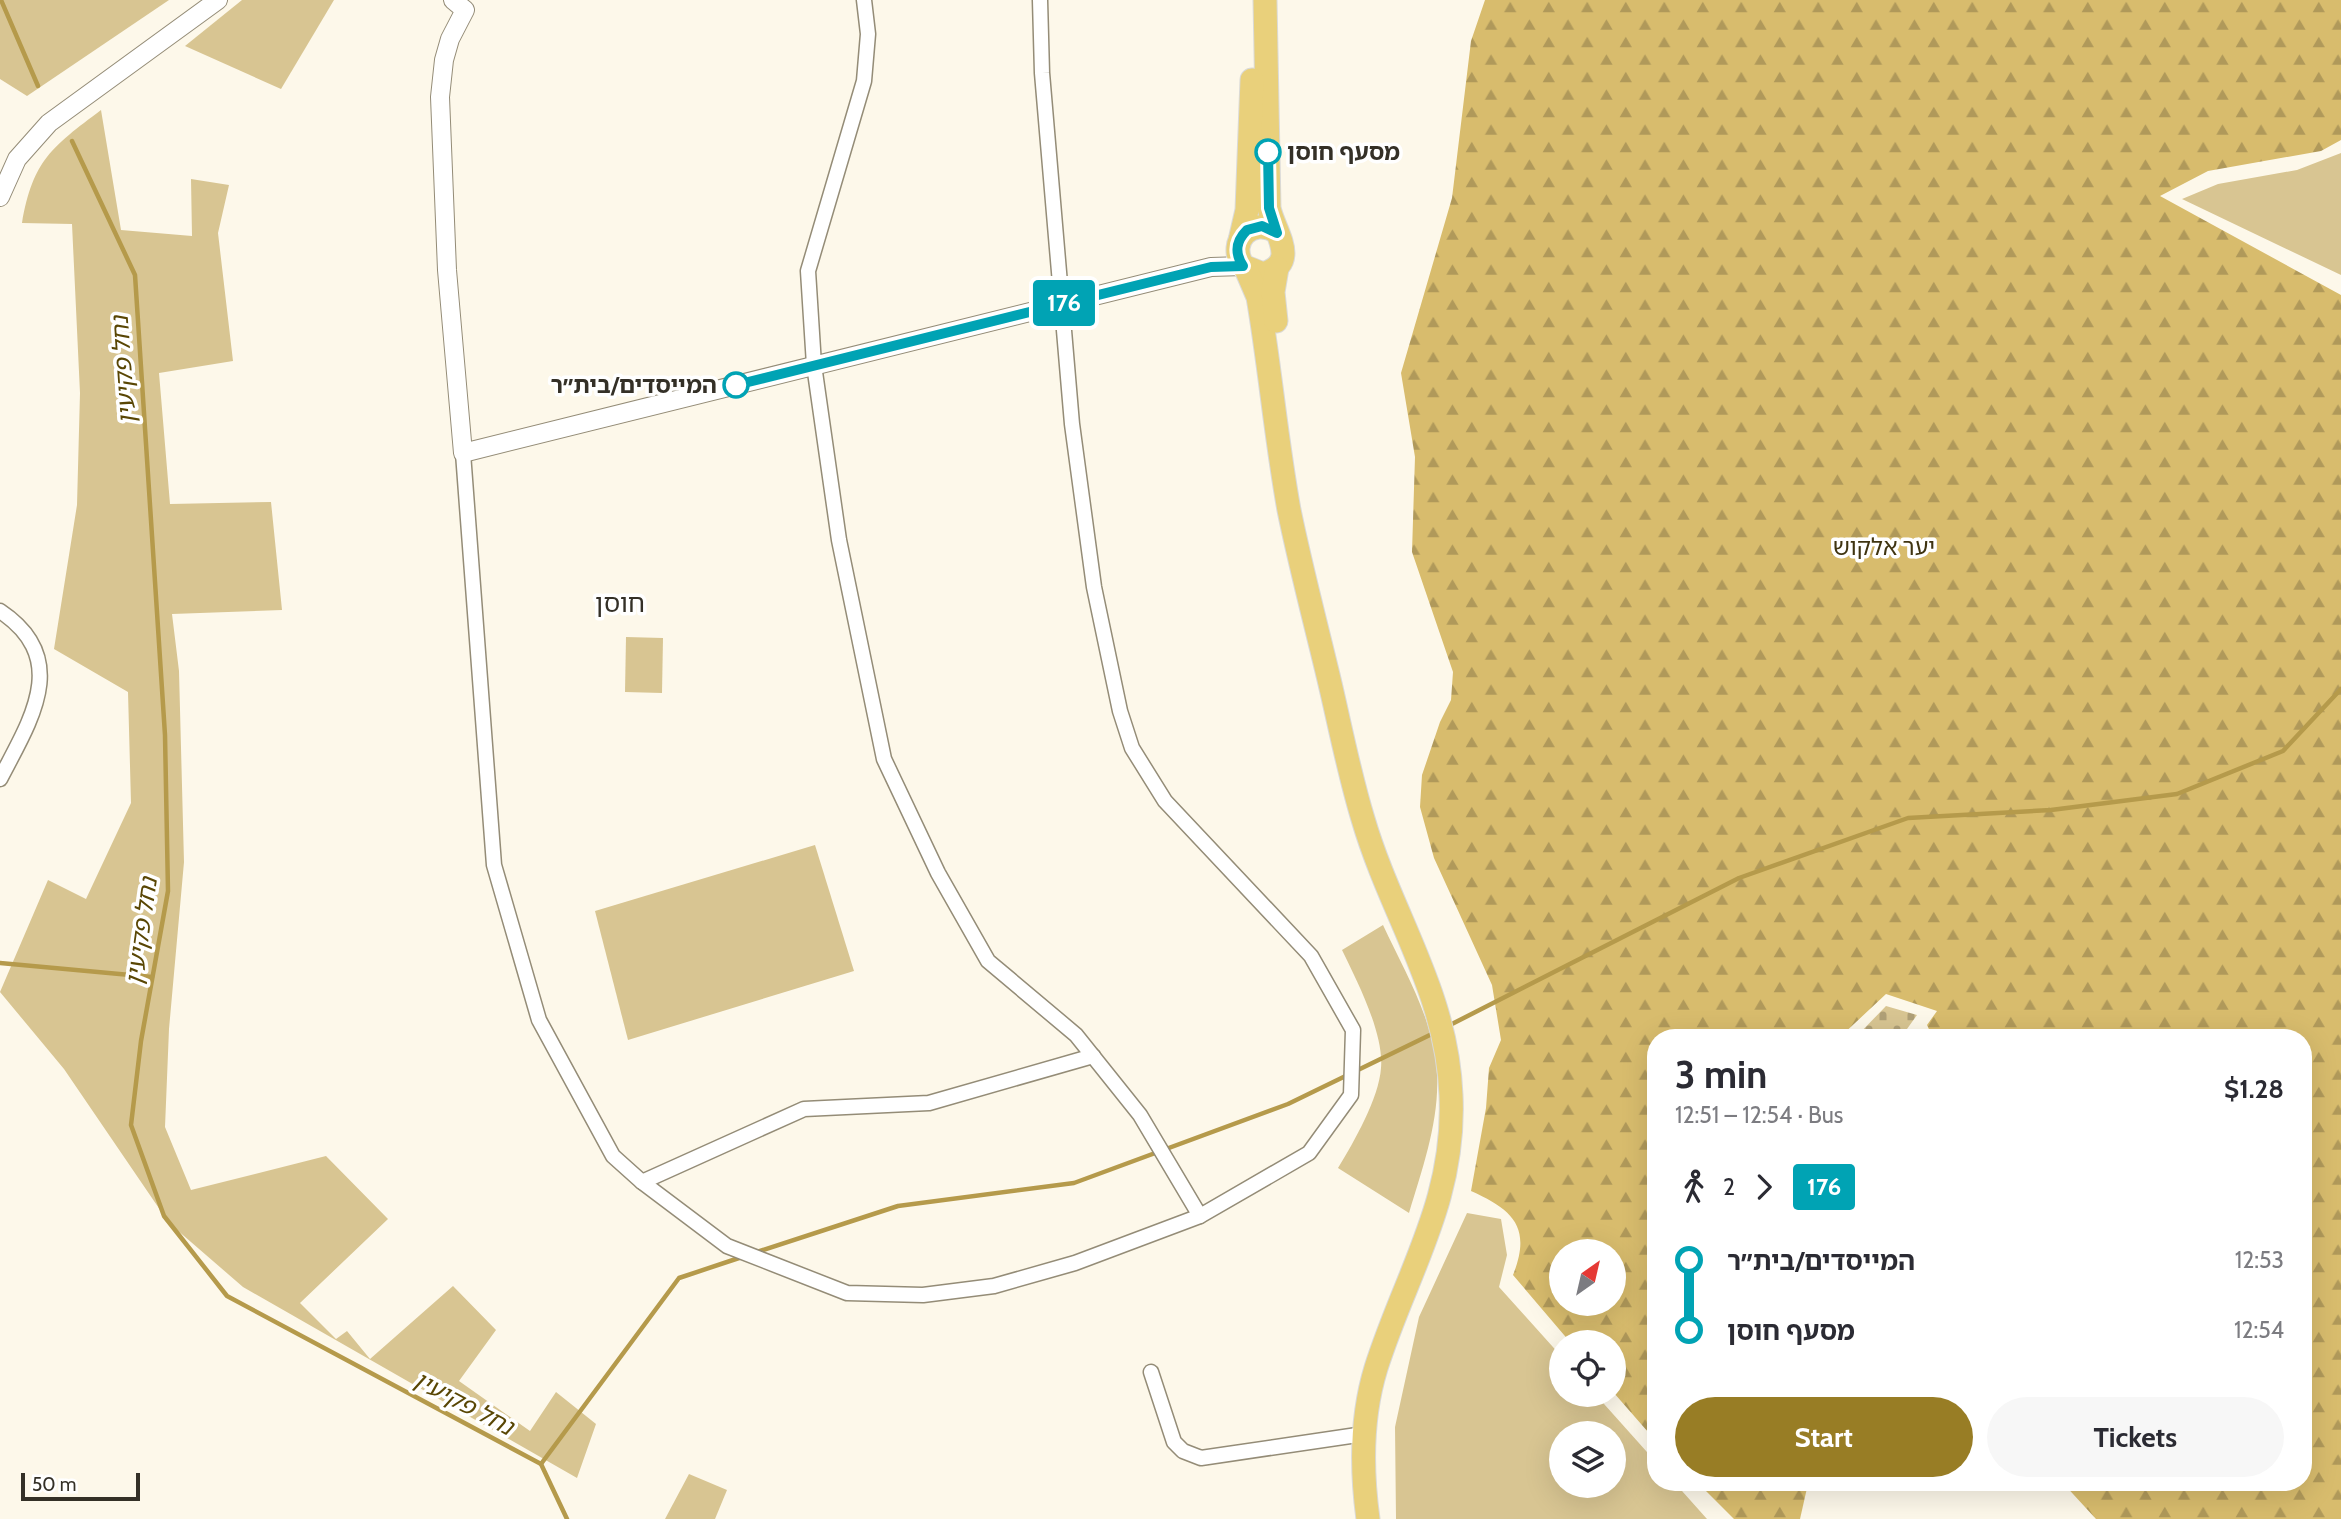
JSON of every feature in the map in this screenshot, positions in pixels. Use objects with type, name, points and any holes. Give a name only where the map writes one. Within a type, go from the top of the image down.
[{"type":"main road","points":[[1254,0],[1247,210],[1239,239],[1238,259],[1245,267],[1258,297],[1290,512],[1358,802],[1379,865],[1431,986],[1450,1071],[1450,1131],[1443,1186],[1428,1238],[1377,1367],[1364,1434],[1367,1519]]},
{"type":"main road","points":[[1265,0],[1269,199],[1277,233],[1284,247],[1284,255],[1273,283],[1274,310],[1308,537],[1373,807],[1388,851],[1444,982],[1463,1064],[1463,1133],[1448,1222],[1396,1352],[1382,1404],[1377,1455],[1382,1519]]},
{"type":"main road","points":[[1239,239],[1254,227],[1270,228],[1277,233]]},
{"type":"main road","points":[[1245,267],[1263,274],[1277,268]]},
{"type":"street","points":[[0,197],[17,159],[49,123],[218,0]]},
{"type":"street","points":[[864,0],[868,34],[864,80],[808,271],[814,365],[839,540],[884,759],[939,873],[988,961],[1076,1035],[1140,1115],[1199,1216]]},
{"type":"street","points":[[464,3],[444,60],[440,97],[447,270],[494,865],[539,1020],[613,1156],[642,1182],[727,1246],[847,1293],[923,1295],[994,1286],[1075,1263],[1199,1216],[1308,1153],[1351,1095],[1353,1030],[1311,956],[1165,801],[1132,748],[1120,710],[1094,587],[1072,424],[1042,73],[1040,0]]},
{"type":"street","points":[[1211,267],[1226,258],[1239,239]]},
{"type":"street","points":[[463,453],[1211,267],[1245,267]]},
{"type":"street","points":[[0,611],[22,628],[32,646],[41,683],[32,717],[0,779]]},
{"type":"street","points":[[642,1182],[804,1109],[929,1103],[1093,1056]]},
{"type":"street","points":[[1151,1372],[1174,1442],[1183,1451],[1201,1458],[1364,1434]]},
{"type":"green space","points":[[0,0],[169,0],[27,96],[0,79]]},
{"type":"green space","points":[[242,0],[334,0],[281,89],[185,46]]},
{"type":"green space","name":"יער אלקוש","points":[[1485,0],[2341,0],[2341,140],[2321,151],[2208,171],[2160,196],[2341,295],[2341,1519],[2096,1519],[2070,1491],[2312,1491],[2312,1029],[1929,1029],[1927,1025],[1937,1011],[1886,994],[1849,1029],[1647,1029],[1647,1431],[1626,1407],[1626,1330],[1560,1330],[1513,1275],[1520,1244],[1515,1222],[1498,1205],[1471,1191],[1486,1108],[1489,1068],[1501,1040],[1492,985],[1434,858],[1420,807],[1422,775],[1440,722],[1451,700],[1453,672],[1412,552],[1415,457],[1401,373],[1452,198],[1471,41]]},
{"type":"green space","points":[[101,110],[121,230],[192,236],[191,179],[229,185],[218,233],[233,361],[159,373],[170,504],[271,502],[282,610],[172,614],[179,671],[184,862],[169,1029],[165,1127],[191,1190],[326,1156],[388,1219],[300,1303],[336,1339],[347,1331],[370,1359],[453,1286],[496,1330],[459,1381],[530,1431],[556,1392],[596,1424],[577,1478],[243,1287],[169,1223],[64,1069],[0,992],[48,880],[86,899],[131,803],[128,692],[54,649],[77,505],[80,393],[72,224],[22,223],[32,184],[47,157],[57,145]]},
{"type":"green space","points":[[2341,153],[2341,275],[2182,199],[2218,184],[2297,170]]},
{"type":"green space","points":[[626,637],[663,638],[662,693],[625,692]]},
{"type":"green space","points":[[815,845],[854,971],[628,1040],[595,911]]},
{"type":"green space","points":[[1383,925],[1427,1021],[1437,1075],[1431,1136],[1409,1213],[1338,1168],[1371,1106],[1381,1068],[1381,1054],[1374,1023],[1342,950]]},
{"type":"green space","points":[[1886,1006],[1917,1015],[1907,1029],[1864,1029]]},
{"type":"green space","points":[[1467,1213],[1501,1219],[1507,1255],[1499,1287],[1549,1343],[1549,1407],[1607,1407],[1619,1421],[1549,1421],[1549,1498],[1626,1498],[1626,1429],[1647,1452],[1647,1491],[1682,1491],[1707,1519],[1396,1519],[1395,1427],[1419,1317]]},
{"type":"green space","points":[[689,1474],[727,1490],[715,1519],[665,1519]]},
{"type":"green space","points":[[1706,1491],[1806,1491],[1800,1519],[1734,1519]]},
{"type":"waterway","name":"נחל פקיעין","points":[[1,0],[38,86]]},
{"type":"waterway","name":"נחל פקיעין","points":[[72,141],[135,275],[165,735],[168,891],[141,1041],[131,1125],[164,1216],[227,1296],[541,1464],[567,1519]]},
{"type":"waterway","points":[[1448,1026],[1739,878],[1908,818],[2051,810],[2177,794],[2283,751],[2341,689]]},
{"type":"waterway","points":[[0,963],[152,977]]},
{"type":"waterway","points":[[757,1252],[898,1206],[1074,1183],[1288,1104],[1434,1033]]},
{"type":"waterway","points":[[541,1464],[679,1278],[742,1257]]},
{"type":"bus line","name":"176","points":[[736,385],[1211,267],[1243,266],[1237,251],[1241,236],[1247,230],[1262,226],[1277,233],[1269,208],[1268,152]]},
{"type":"place","name":"מסעף חוסן","points":[[1268,152]]},
{"type":"place","name":"המייסדים/בית״ר","points":[[736,385]]},
{"type":"district","name":"חוסן","points":[[620,603]]}]
